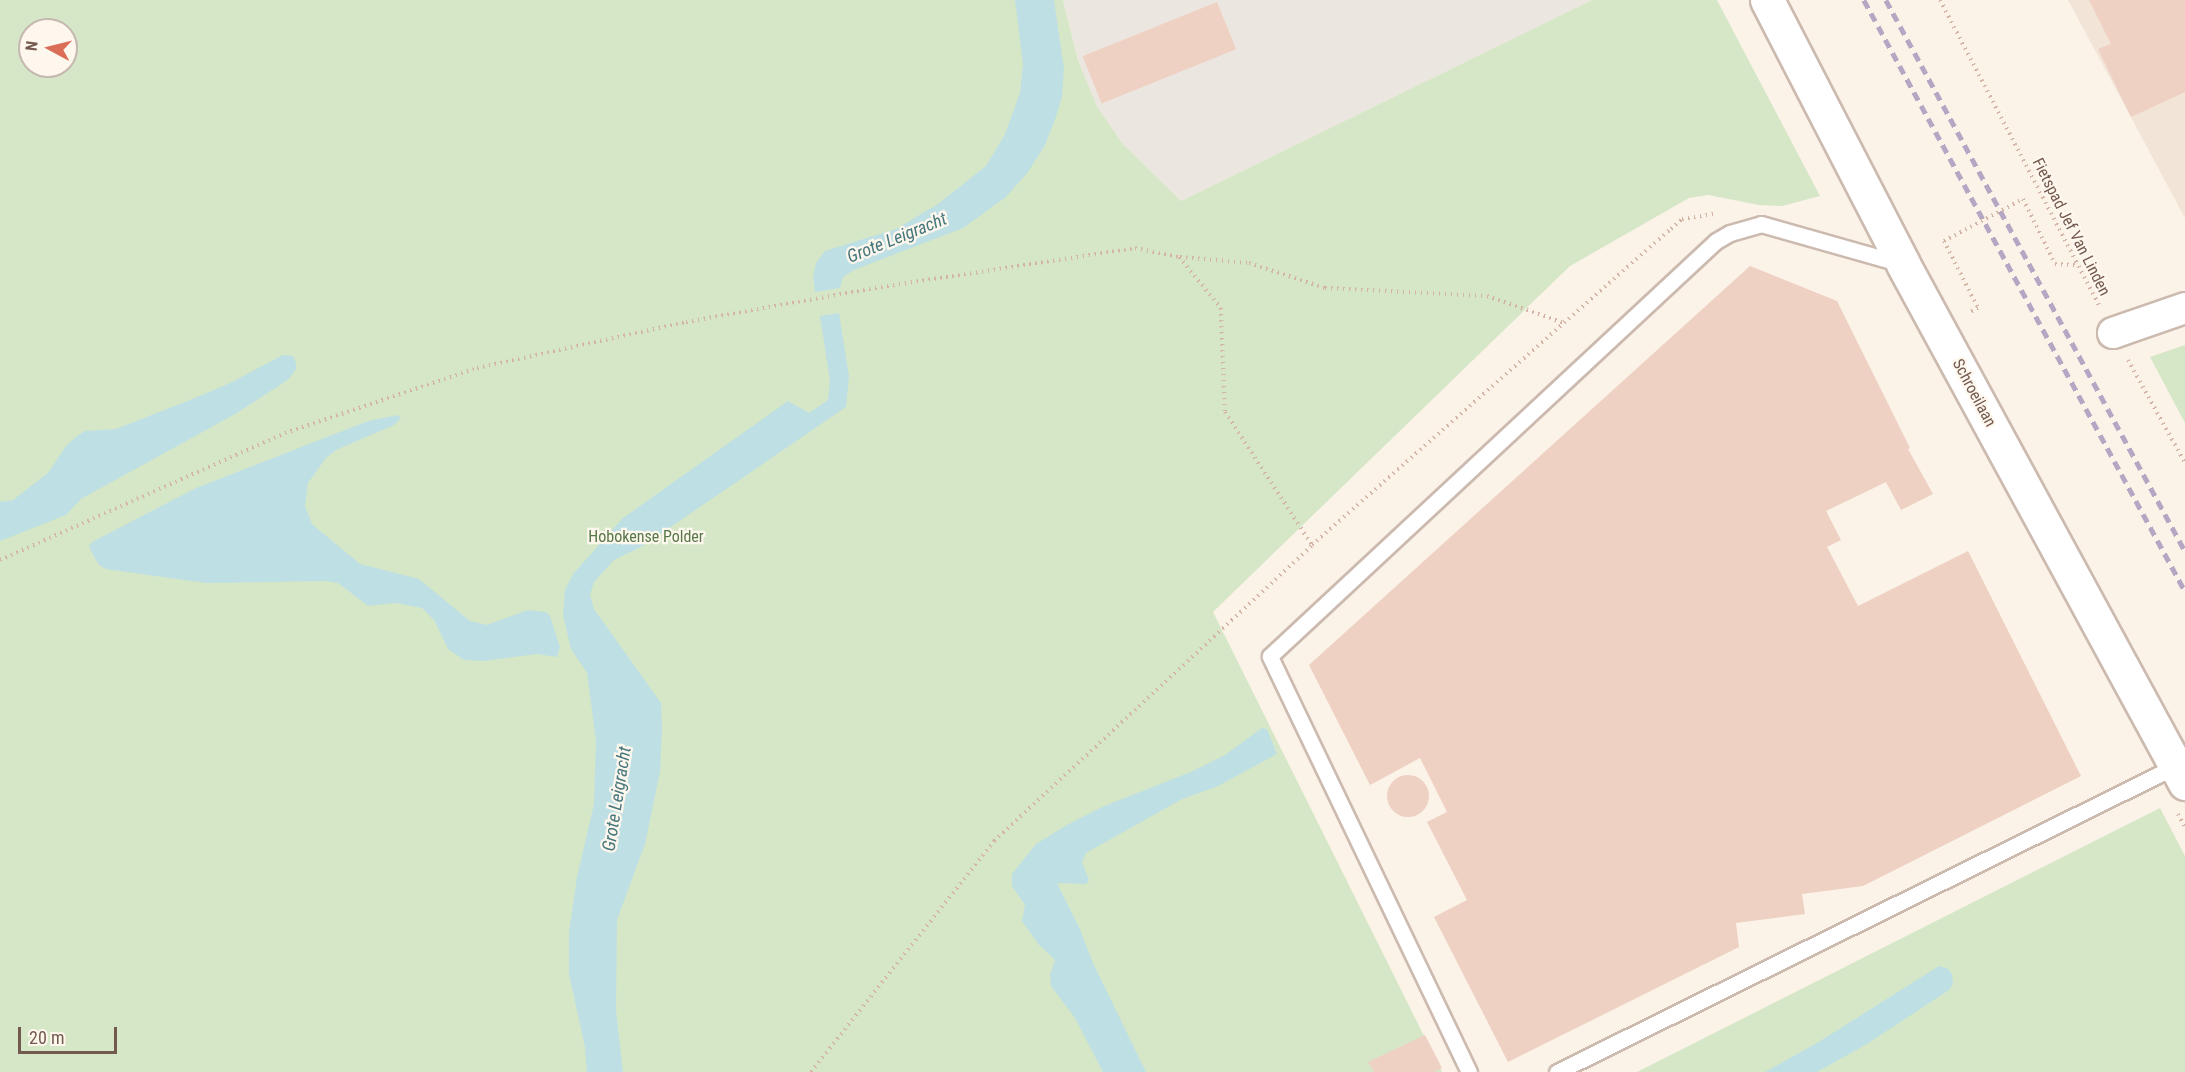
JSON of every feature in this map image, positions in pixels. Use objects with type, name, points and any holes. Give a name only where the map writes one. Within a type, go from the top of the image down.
[{"type":"street","name":"Schroeilaan","points":[[1767,0],[1903,264],[2181,775]]},
{"type":"street","points":[[2113,333],[2185,308]]},
{"type":"lane","points":[[1469,1072],[1270,656],[1716,241],[1730,233],[1761,224],[1903,264]]},
{"type":"lane","points":[[1557,1072],[2181,775]]},
{"type":"path","name":"Fietspad Jef Van Linden","points":[[1940,0],[2113,333],[2185,463]]},
{"type":"path","points":[[1976,304],[1944,241],[2023,199],[2055,264],[2078,265]]},
{"type":"path","points":[[811,1072],[994,841],[1312,545],[1682,219],[1708,213],[1761,224]]},
{"type":"path","points":[[0,560],[285,433],[477,368],[686,322],[881,287],[1135,249],[1179,257],[1249,262],[1325,288],[1487,296],[1564,323]]},
{"type":"path","points":[[1179,257],[1221,308],[1226,412],[1312,545]]},
{"type":"shaded area","points":[[1063,0],[1592,0],[1181,201],[1122,143],[1097,106],[1078,60]]},
{"type":"shaded area","points":[[2068,0],[2185,0],[2185,218]]},
{"type":"green space","name":"Hobokense Polder","points":[[0,0],[1063,0],[1078,60],[1097,106],[1122,143],[1181,201],[1592,0],[1717,0],[1820,196],[1782,206],[1759,205],[1708,195],[1689,198],[1570,266],[1213,612],[1442,1072],[0,1072]]},
{"type":"green space","points":[[2185,345],[2185,423],[2150,357]]},
{"type":"green space","points":[[2160,808],[2185,856],[2185,1072],[1637,1072]]},
{"type":"water","name":"Grote Leigracht","points":[[1015,0],[1054,0],[1064,69],[1062,96],[1056,117],[1045,145],[1028,172],[1006,197],[963,228],[854,270],[843,277],[840,288],[815,292],[813,277],[816,263],[825,251],[896,229],[938,204],[986,166],[1005,134],[1020,93],[1023,64]]},
{"type":"water","name":"Grote Leigracht","points":[[839,313],[849,376],[846,407],[643,546],[614,560],[594,582],[590,595],[594,609],[661,703],[662,728],[660,772],[645,844],[617,920],[616,1010],[623,1072],[587,1072],[585,1047],[569,974],[569,932],[577,877],[594,804],[596,741],[587,673],[571,649],[563,615],[565,590],[573,574],[623,518],[788,401],[809,413],[828,400],[830,381],[820,316]]},
{"type":"water","points":[[283,355],[293,356],[296,363],[296,369],[289,379],[237,413],[81,499],[66,515],[0,541],[0,502],[13,500],[48,473],[66,446],[77,436],[85,431],[116,429],[190,400],[228,384]]},
{"type":"water","points":[[398,415],[401,418],[394,425],[336,450],[326,458],[308,483],[305,506],[312,524],[360,564],[419,579],[470,621],[487,625],[528,610],[546,612],[550,616],[560,647],[557,657],[537,654],[483,661],[464,660],[448,649],[434,620],[422,608],[395,603],[368,606],[338,583],[326,581],[207,583],[106,569],[99,565],[92,553],[89,546],[92,542],[196,488],[368,421]]},
{"type":"water","points":[[1262,728],[1267,729],[1277,754],[1216,787],[1182,799],[1086,853],[1082,862],[1089,880],[1086,884],[1057,883],[1146,1072],[1103,1072],[1075,1018],[1051,986],[1050,975],[1055,960],[1039,945],[1022,921],[1025,905],[1012,886],[1012,874],[1036,844],[1067,825],[1102,807],[1193,771],[1225,755]]},
{"type":"water","points":[[1939,966],[1947,968],[1952,974],[1953,984],[1949,990],[1867,1044],[1817,1072],[1765,1072],[1817,1043]]},
{"type":"building","points":[[2089,0],[2185,0],[2185,92],[2131,117],[2098,49],[2111,44]]},
{"type":"building","points":[[1217,2],[1236,49],[1102,104],[1083,56]]},
{"type":"building","points":[[1750,266],[1837,301],[1910,448],[1908,449],[1933,494],[1901,510],[1886,482],[1826,511],[1841,540],[1827,547],[1858,606],[1968,551],[2081,776],[1863,886],[1802,894],[1805,914],[1736,923],[1739,947],[1508,1062],[1434,917],[1467,900],[1427,822],[1447,812],[1420,758],[1370,785],[1309,665]]},
{"type":"building","points":[[1408,775],[1423,781],[1429,796],[1423,811],[1408,817],[1393,811],[1387,796],[1393,781]]},
{"type":"building","points":[[1425,1035],[1442,1068],[1434,1072],[1374,1072],[1368,1062]]},
{"type":"railway","points":[[1864,0],[2185,591]]},
{"type":"railway","points":[[1886,0],[2185,551]]}]
